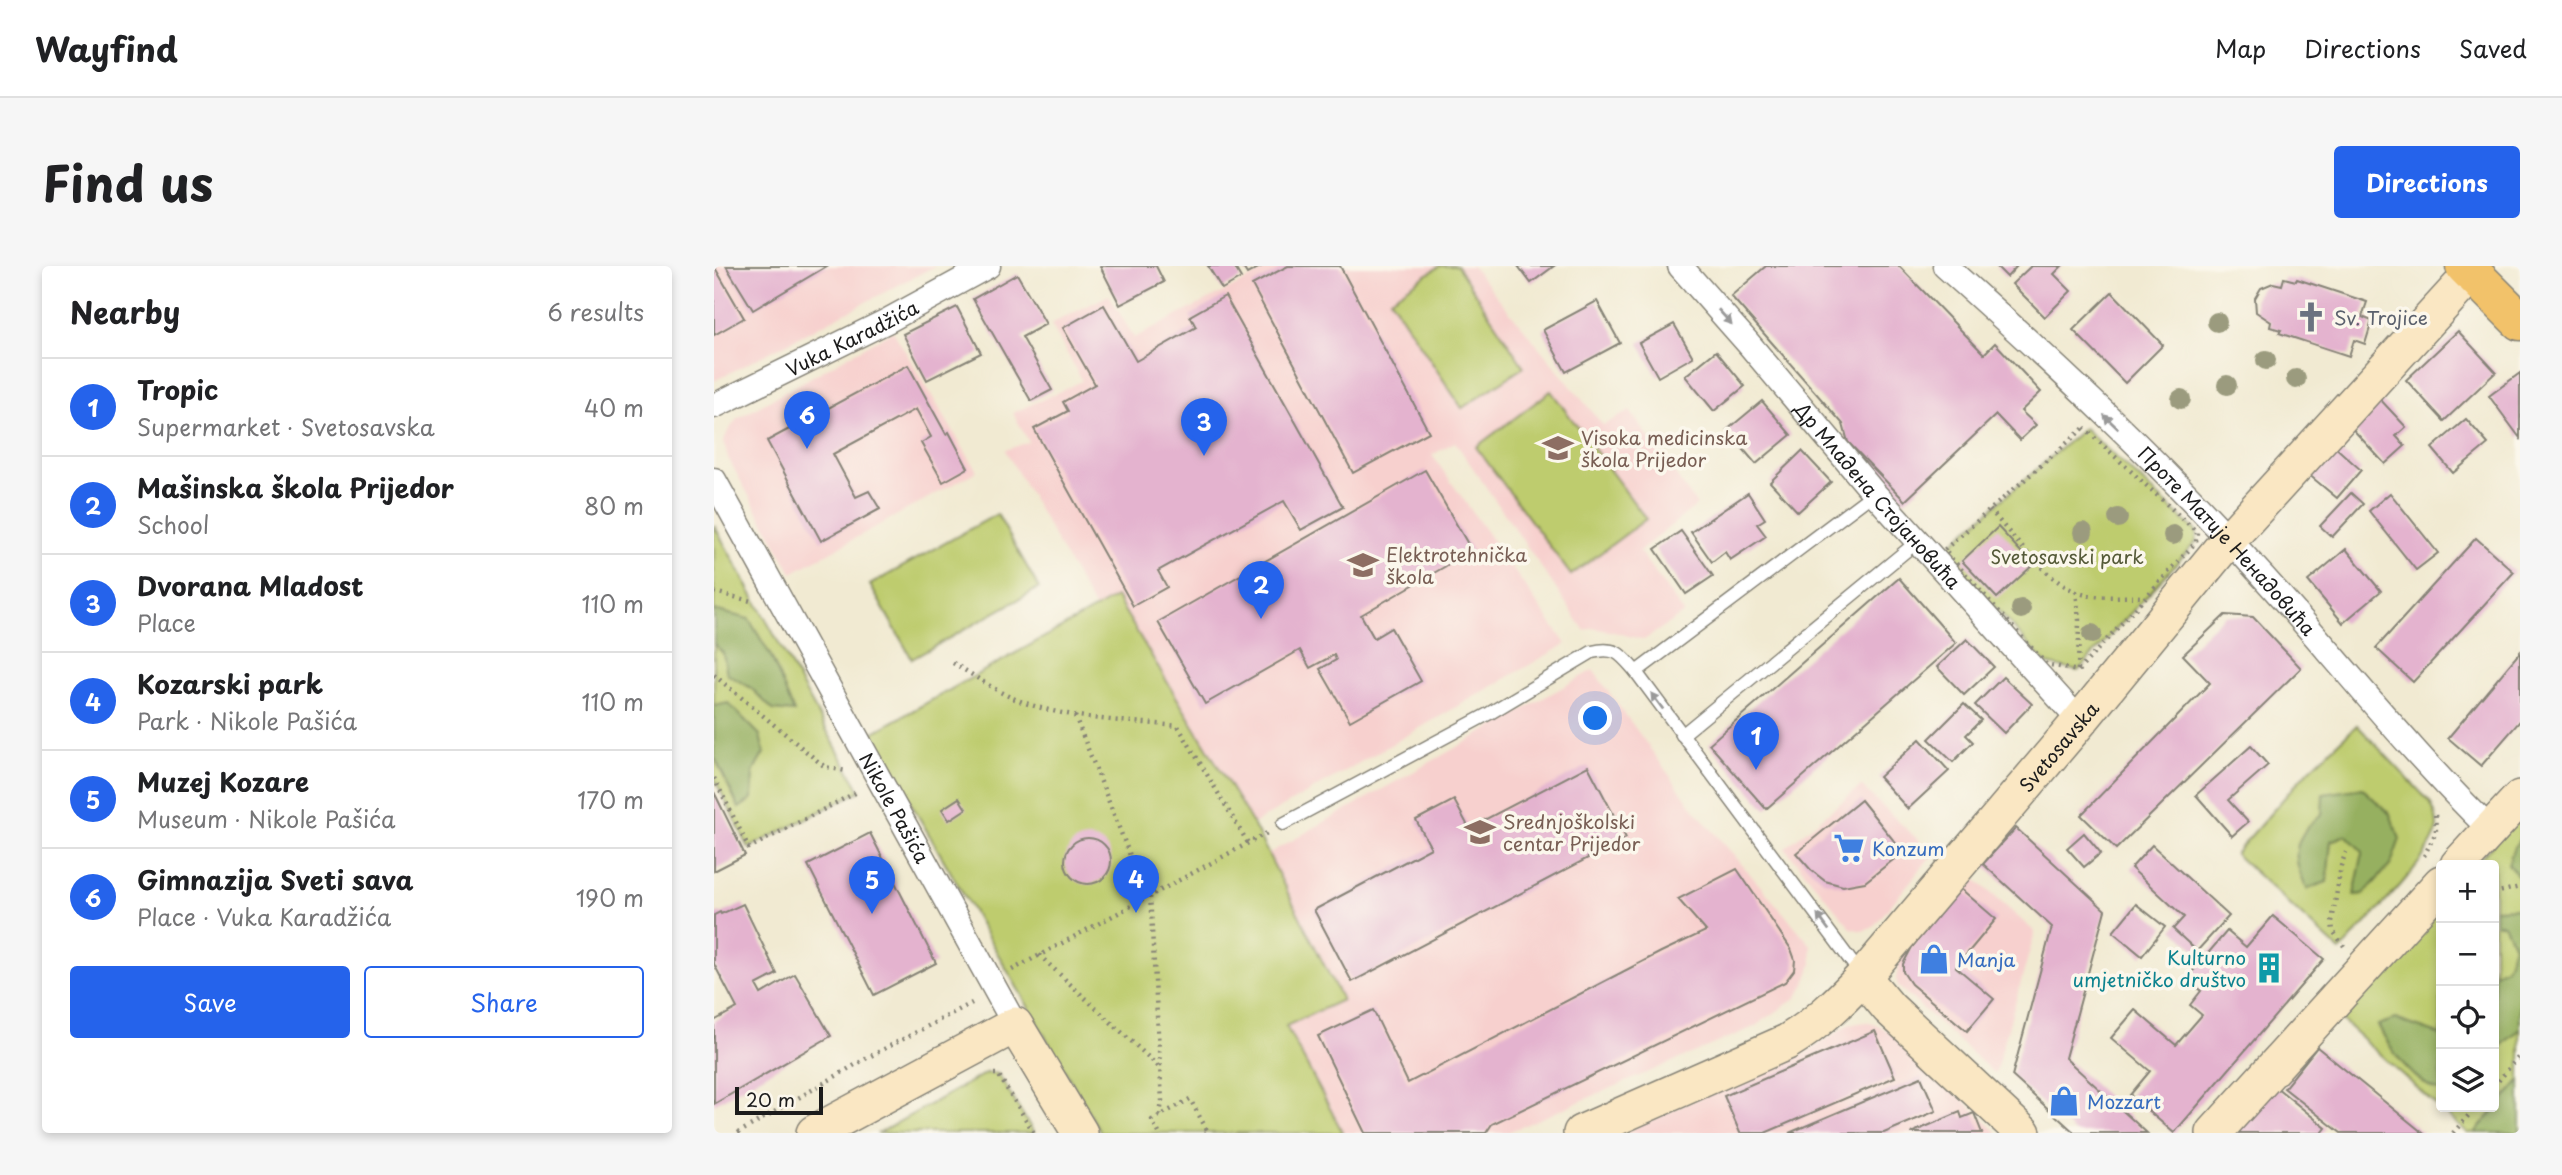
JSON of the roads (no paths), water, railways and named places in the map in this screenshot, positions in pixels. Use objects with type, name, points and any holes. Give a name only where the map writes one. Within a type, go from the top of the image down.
[{"type":"main road","points":[[2469,270],[2520,321]]},
{"type":"street","name":"Vuka Karadžića","points":[[714,406],[887,321],[988,266]]},
{"type":"street","name":"Др Младена Стојановића","points":[[1680,266],[1874,493],[2080,720]]},
{"type":"street","name":"Проте Матије Ненадовића","points":[[1945,266],[2021,334],[2228,539],[2442,783],[2491,830]]},
{"type":"street","name":"Svetosavska","points":[[1581,1133],[1787,1042],[1811,1028],[1863,977],[2080,720],[2228,539],[2469,270]]},
{"type":"street","name":"Nikole Pašića","points":[[714,480],[1015,1025],[1080,1133]]},
{"type":"street","points":[[2464,860],[2520,798]]},
{"type":"street","points":[[2214,1133],[2436,889]]},
{"type":"street","points":[[1863,977],[1889,1008],[2023,1133]]},
{"type":"street","points":[[814,1133],[1015,1025]]},
{"type":"lane","points":[[1636,672],[1874,493]]},
{"type":"lane","points":[[1682,735],[1918,541]]},
{"type":"lane","points":[[1283,824],[1490,713],[1592,652],[1605,649],[1618,652],[1636,672],[1863,977]]},
{"type":"place","name":"Sv. Trojice","points":[[2311,317]]},
{"type":"place","name":"Visoka medicinska škola Prijedor","points":[[1558,448]]},
{"type":"place","name":"Gimnazija Sveti sava","points":[[807,449]]},
{"type":"place","name":"Dvorana Mladost","points":[[1204,456]]},
{"type":"place","name":"Elektrotehnička škola","points":[[1363,565]]},
{"type":"place","name":"Mašinska škola Prijedor","points":[[1261,619]]},
{"type":"place","name":"Tropic","points":[[1756,770]]},
{"type":"place","name":"Srednjoškolski centar Prijedor","points":[[1480,832]]},
{"type":"place","name":"Konzum","points":[[1849,848]]},
{"type":"place","name":"Kozarski park","points":[[1136,913]]},
{"type":"place","name":"Muzej Kozare","points":[[872,914]]},
{"type":"place","name":"Manja","points":[[1934,959]]},
{"type":"place","name":"Kulturno umjetničko društvo","points":[[2269,968]]},
{"type":"place","name":"Mozzart","points":[[2064,1101]]},
{"type":"park label","name":"Svetosavski park","points":[[2067,556]]}]
